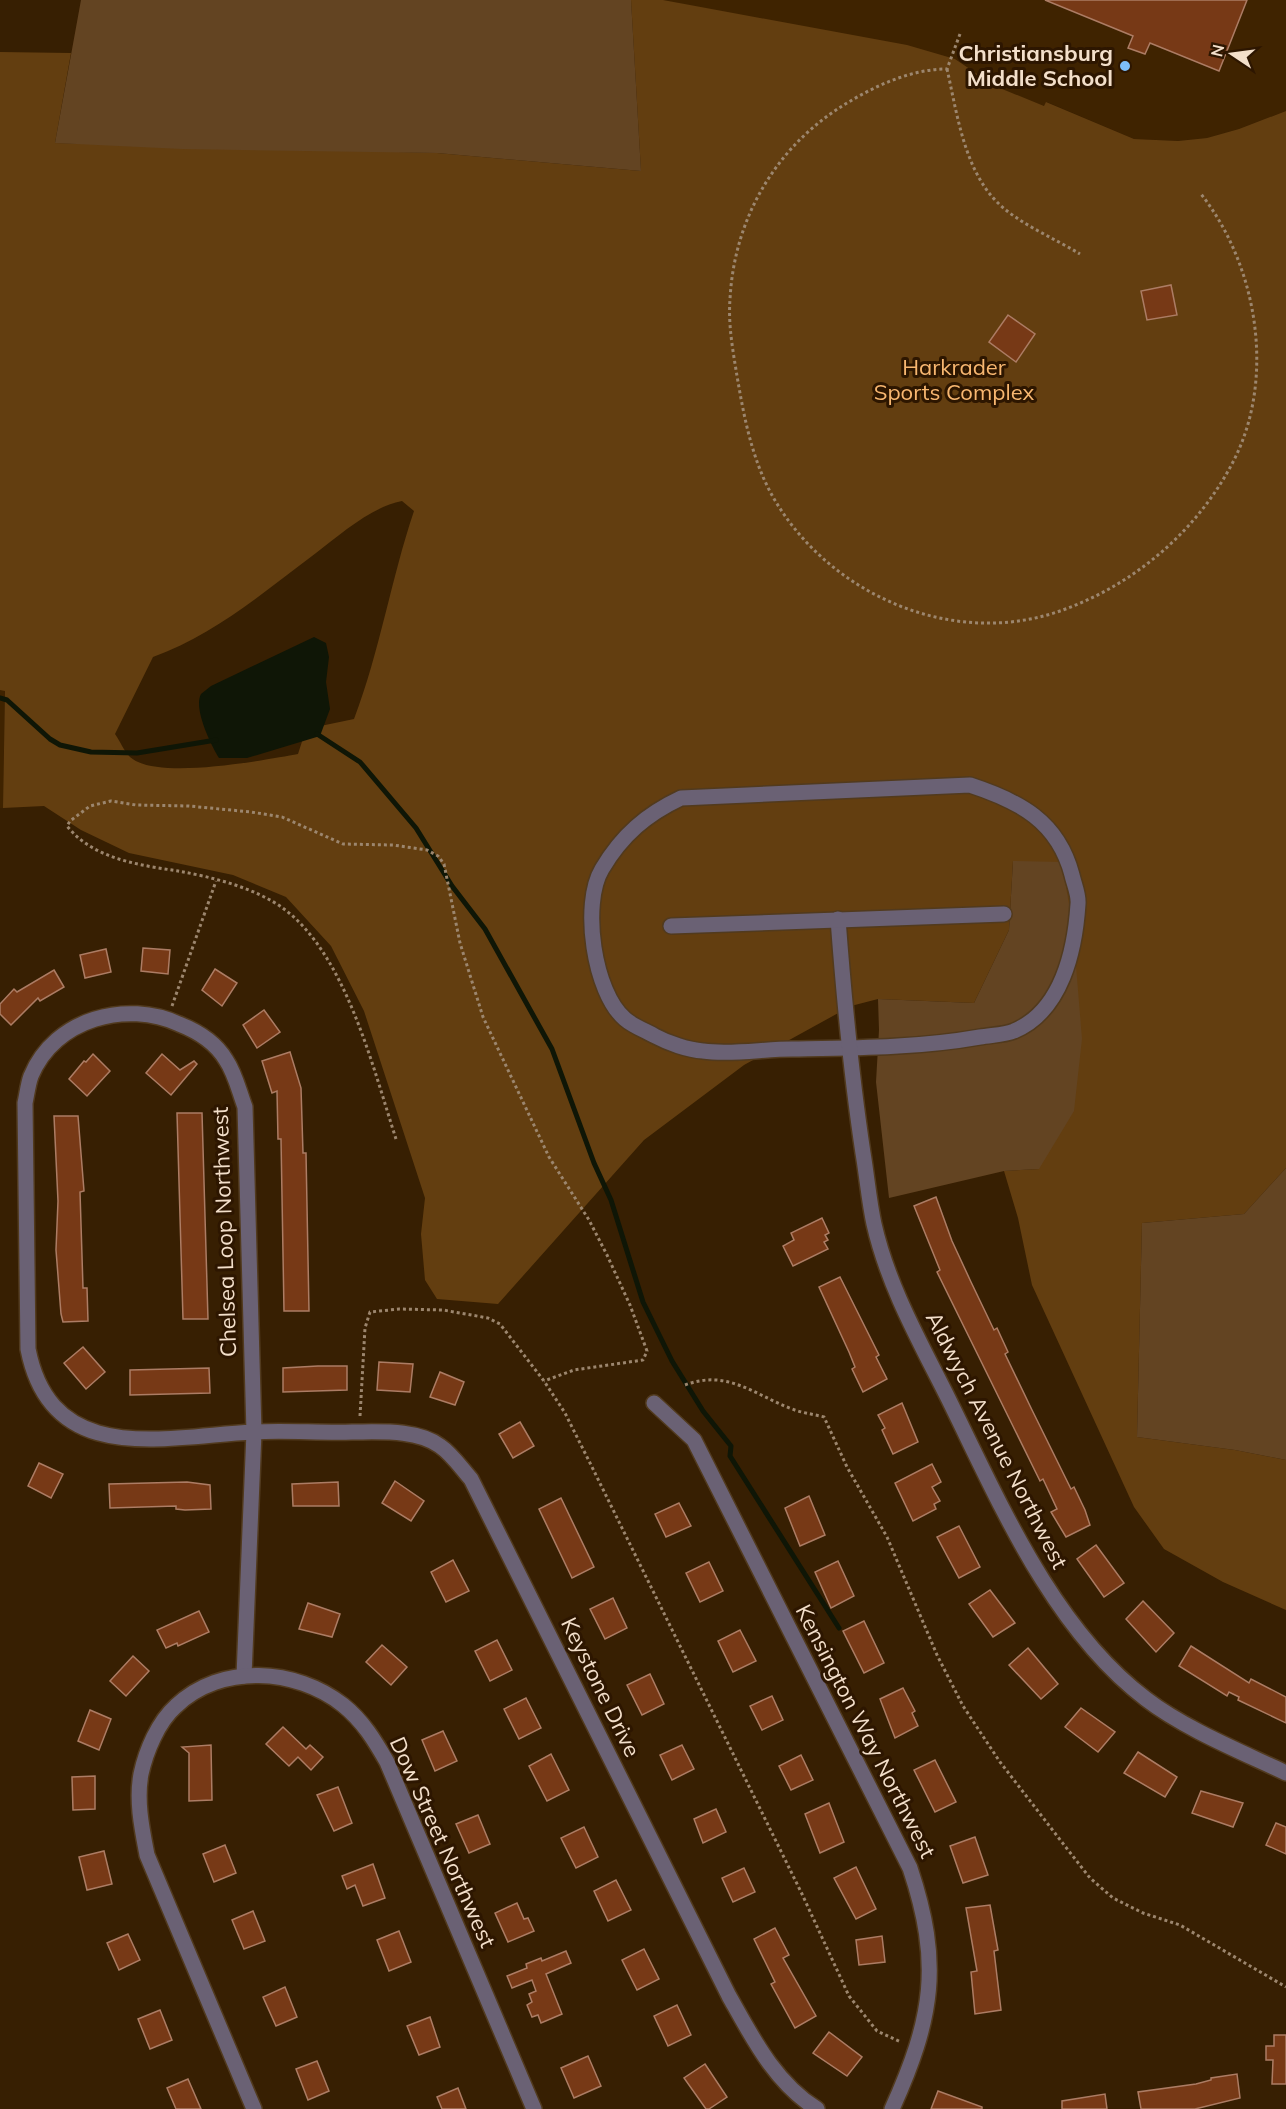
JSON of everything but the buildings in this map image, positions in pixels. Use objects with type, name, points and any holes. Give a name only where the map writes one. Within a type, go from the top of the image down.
[{"type":"street","points":[[970,785],[1010,798],[1045,824],[1069,862],[1079,901],[1069,964],[1052,998],[1035,1016],[1014,1031],[950,1043],[848,1049],[702,1051],[658,1038],[624,1018],[602,985],[594,947],[593,904],[600,871],[629,831],[656,810],[681,798],[970,785]]},
{"type":"street","points":[[671,926],[1004,914]]},
{"type":"street","name":"Aldwych Avenue Northwest","points":[[838,919],[848,1049],[874,1224],[900,1300],[1006,1517],[1043,1579],[1082,1634],[1113,1670],[1147,1700],[1214,1738],[1286,1773]]},
{"type":"street","name":"Chelsea Loop Northwest","points":[[123,1013],[148,1013],[167,1018],[200,1035],[226,1059],[245,1107],[254,1432],[156,1441],[120,1439],[90,1431],[65,1418],[46,1398],[32,1373],[28,1349],[25,1103],[32,1076],[45,1054],[61,1038],[78,1026],[99,1017],[123,1013]]},
{"type":"street","name":"Kensington Way Northwest","points":[[654,1403],[694,1440],[910,1868],[924,1919],[930,1968],[929,1999],[917,2047],[892,2109]]},
{"type":"street","points":[[244,1676],[254,1432]]},
{"type":"street","name":"Keystone Drive","points":[[254,1432],[359,1432],[414,1435],[440,1445],[471,1479],[729,1996],[762,2056],[804,2101],[817,2109]]},
{"type":"street","name":"Dow Street Northwest","points":[[254,2109],[147,1855],[139,1811],[141,1775],[152,1739],[175,1706],[208,1684],[244,1676],[273,1675],[309,1684],[343,1705],[369,1731],[387,1762],[534,2109]]},
{"type":"path","points":[[960,34],[947,69],[971,161],[985,188],[999,204],[1080,254]]},
{"type":"path","points":[[947,69],[923,71],[889,82],[851,100],[819,121],[791,147],[768,177],[750,211],[738,242],[732,274],[730,331],[737,375],[750,440],[767,485],[786,518],[804,541],[826,563],[878,597],[909,610],[977,623],[1010,622],[1046,615],[1099,594],[1148,563],[1182,532],[1207,503],[1229,470],[1245,439],[1254,402],[1257,369],[1256,335],[1234,244],[1220,217],[1201,194]]},
{"type":"path","points":[[396,1139],[348,1002],[320,946],[296,920],[272,901],[216,881],[122,860],[86,844],[67,826],[90,806],[100,802],[189,806],[282,817],[343,844],[412,847],[438,856],[444,864],[460,943],[483,1017],[549,1157],[590,1220],[630,1305],[647,1352],[643,1360],[574,1370],[544,1381]]},
{"type":"path","points":[[167,1018],[216,881]]},
{"type":"path","points":[[359,1432],[365,1328],[370,1312],[376,1310],[443,1310],[488,1318],[500,1324],[566,1413],[802,1894],[849,1996],[877,2031],[917,2047]]},
{"type":"path","points":[[685,1385],[702,1378],[720,1379],[795,1411],[824,1417],[847,1467],[891,1547],[937,1654],[963,1706],[1000,1762],[1090,1878],[1113,1898],[1143,1913],[1180,1926],[1286,1987]]},
{"type":"shaded area","points":[[81,0],[631,0],[641,171],[437,153],[182,149],[55,143]]},
{"type":"shaded area","name":"Christiansburg Middle School","points":[[663,0],[1286,0],[1286,111],[1239,129],[1207,138],[1178,141],[1134,139],[1047,102],[1044,106],[995,86],[955,59]]},
{"type":"shaded area","points":[[314,637],[326,643],[329,657],[326,682],[330,709],[320,736],[247,758],[219,758],[201,717],[199,700],[201,694],[211,686]]},
{"type":"shaded area","points":[[0,690],[5,690],[3,808],[0,808]]},
{"type":"shaded area","points":[[1013,861],[1062,862],[1073,929],[1082,1039],[1074,1111],[1039,1169],[1004,1171],[889,1198],[876,1082],[878,999],[974,1003],[1009,930]]},
{"type":"shaded area","points":[[1286,1168],[1286,1460],[1235,1450],[1137,1437],[1142,1223],[1244,1214]]},
{"type":"green space","name":"Harkrader Sports Complex","points":[[631,0],[663,0],[907,45],[955,59],[995,86],[1044,106],[1046,102],[1134,139],[1178,141],[1207,138],[1239,129],[1286,111],[1286,1168],[1244,1214],[1142,1223],[1137,1437],[1235,1450],[1286,1460],[1286,1610],[1223,1582],[1164,1549],[1134,1507],[1032,1285],[1018,1218],[1004,1171],[1039,1169],[1013,861],[1009,930],[974,1003],[878,999],[851,1006],[744,1065],[644,1140],[498,1304],[437,1299],[425,1280],[421,1234],[425,1198],[364,1011],[331,946],[286,897],[233,875],[129,853],[81,830],[44,806],[3,808],[5,691],[0,690],[0,52],[71,53],[55,143],[437,153],[641,171]],"holes":[[[402,501],[414,511],[371,667],[354,719],[306,729],[298,754],[261,760],[211,767],[162,768],[143,764],[128,755],[115,734],[153,657],[218,625],[368,515]]]},
{"type":"waterway","points":[[0,698],[7,700],[50,739],[60,745],[91,752],[137,753],[216,740]]},
{"type":"waterway","points":[[317,734],[360,762],[416,828],[452,886],[485,929],[552,1049],[594,1163],[611,1200],[643,1302],[672,1361],[703,1411],[731,1446],[730,1456],[839,1628]]},
{"type":"place","name":"Christiansburg Middle School","points":[[1125,66]]}]
